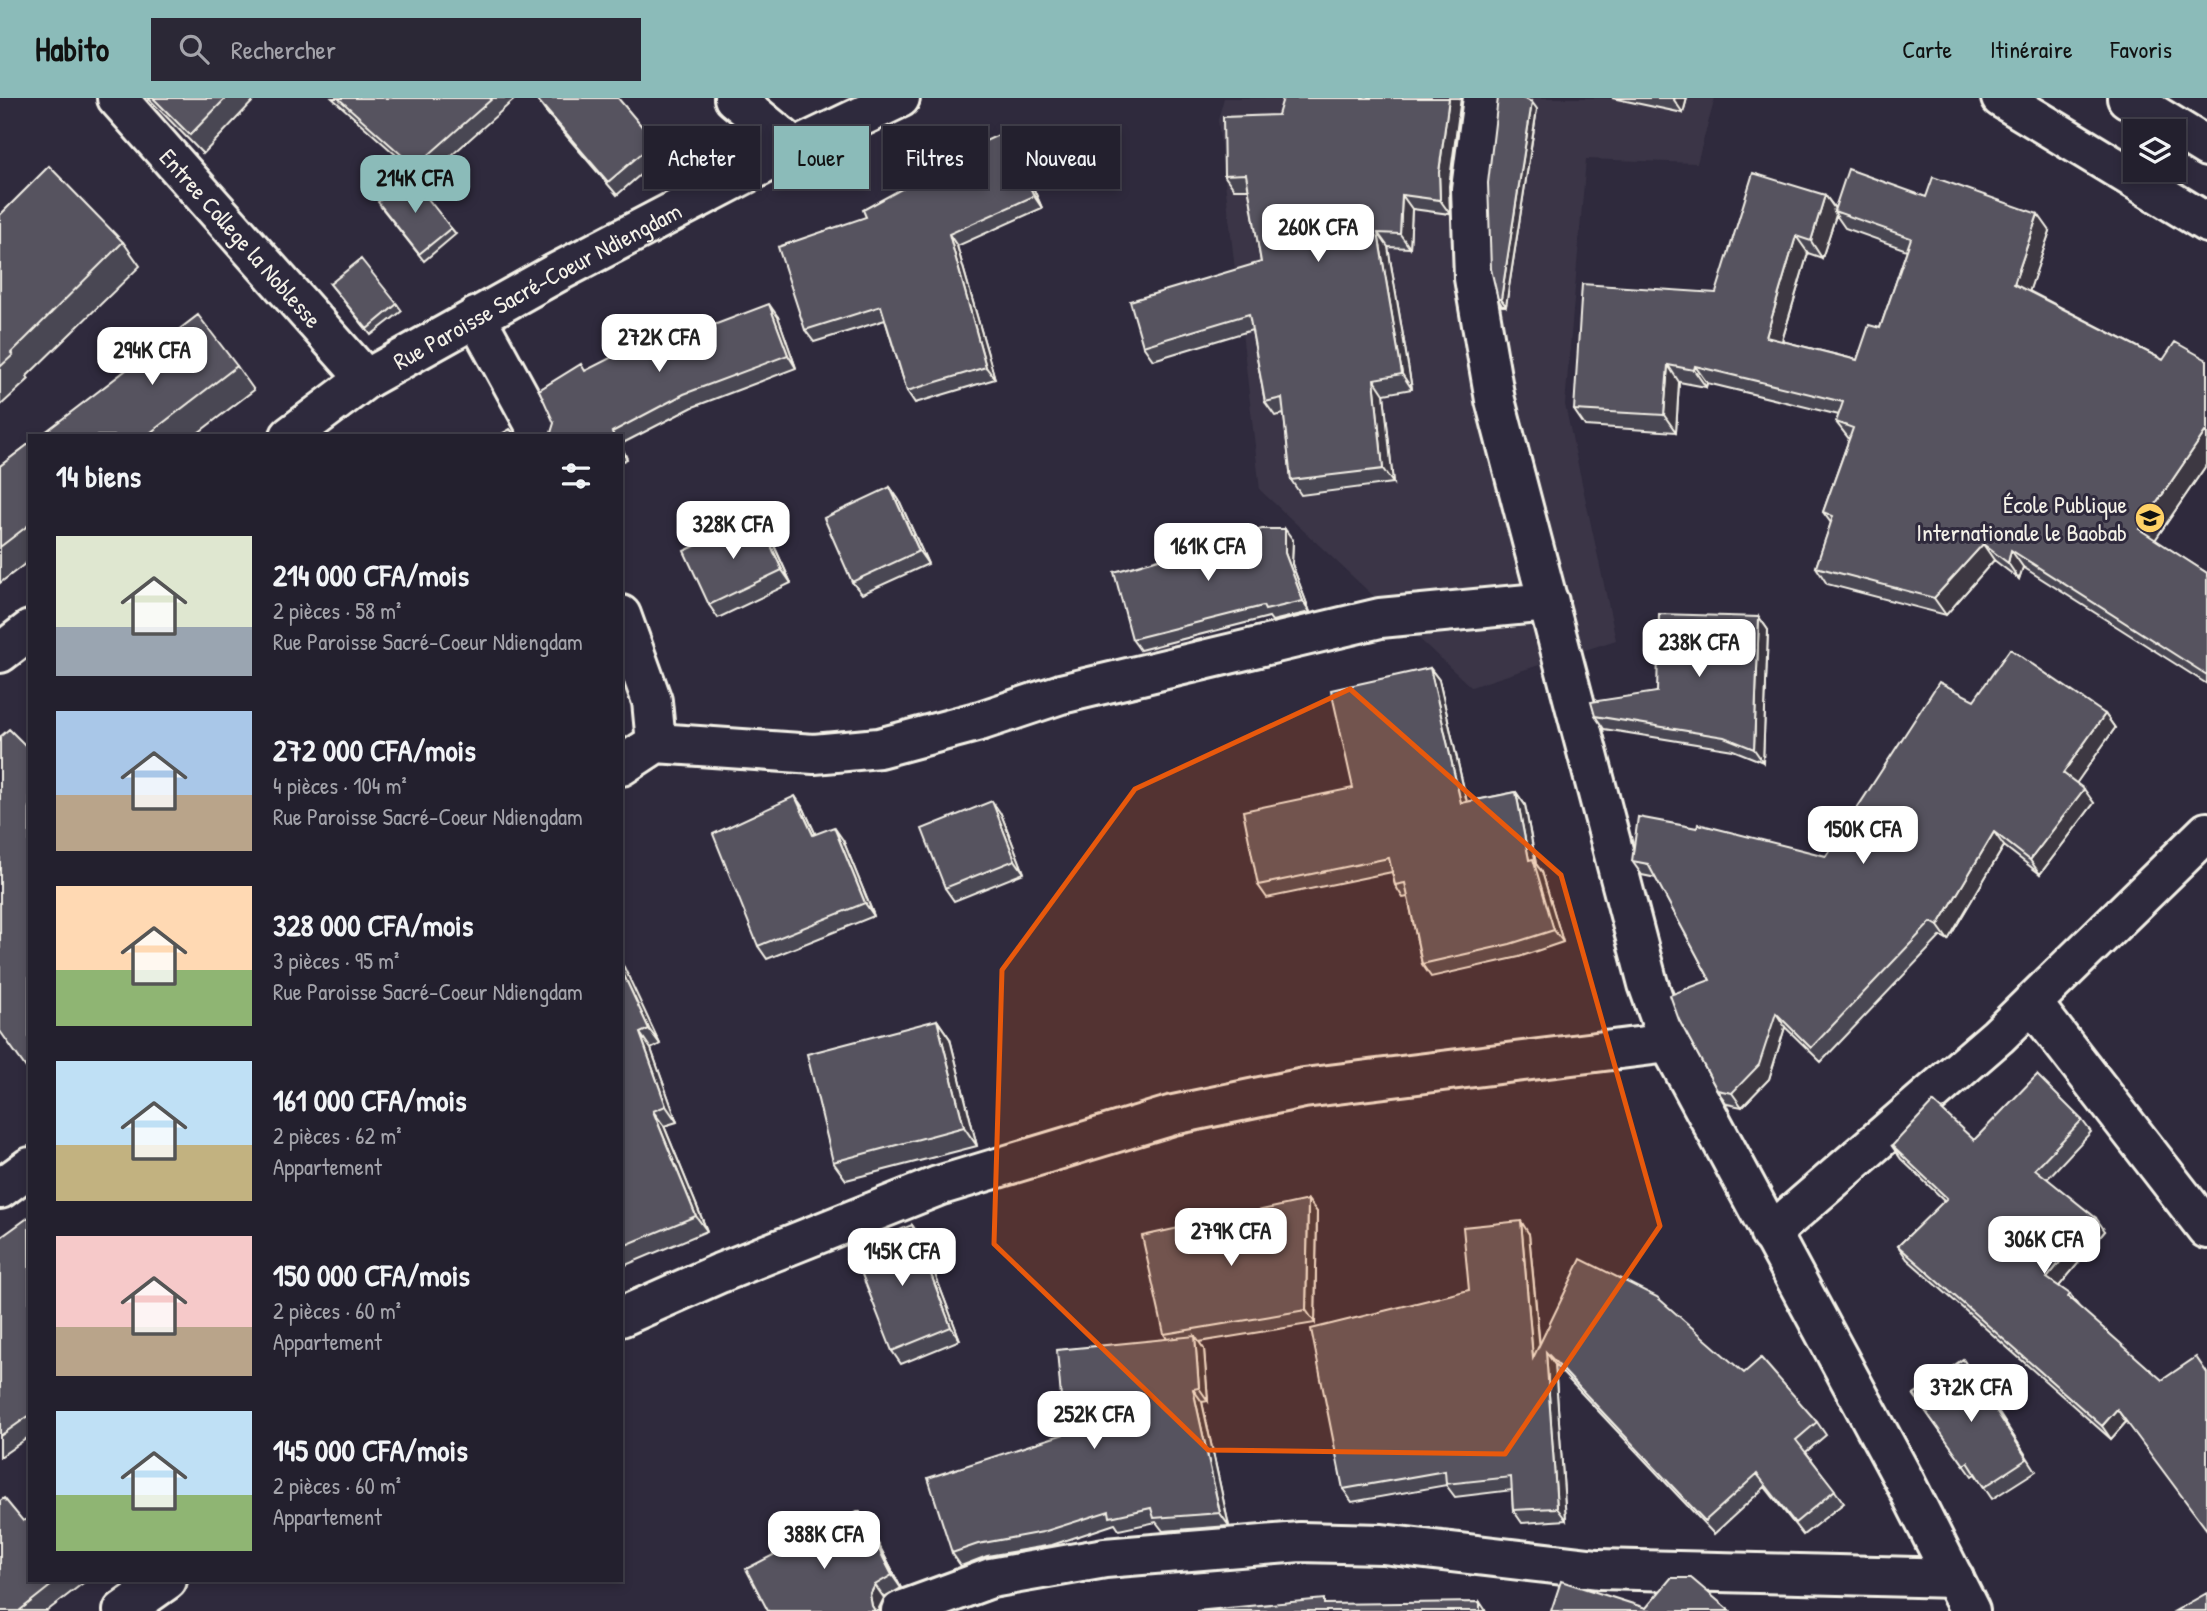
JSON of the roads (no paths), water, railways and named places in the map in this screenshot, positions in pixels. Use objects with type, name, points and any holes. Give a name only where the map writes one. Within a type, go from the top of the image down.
[{"type":"main road","name":"Entree College la Noblesse","points":[[117,98],[366,379]]},
{"type":"main road","points":[[734,98],[774,131]]},
{"type":"main road","name":"Rue Paroisse Sacré-Coeur Ndiengdam","points":[[841,126],[900,98]]},
{"type":"main road","points":[[1483,98],[1471,189],[1474,278],[1495,400],[1648,984],[1669,1043],[1962,1595]]},
{"type":"main road","points":[[2001,98],[2207,223]]},
{"type":"main road","points":[[2127,98],[2207,147]]},
{"type":"main road","name":"Rue Paroisse Sacré-Coeur Ndiengdam","points":[[293,434],[366,379],[476,317],[774,159]]},
{"type":"main road","points":[[476,317],[540,434]]},
{"type":"main road","points":[[623,765],[656,743],[814,754],[879,748],[980,721],[1061,694],[1380,618],[1549,602]]},
{"type":"main road","points":[[623,621],[652,701],[656,743]]},
{"type":"main road","points":[[1770,1234],[1920,1106],[2032,1003],[2207,832]]},
{"type":"main road","points":[[2032,1003],[2207,1229]]},
{"type":"main road","points":[[623,1316],[720,1273],[937,1186],[1173,1115],[1304,1088],[1669,1043]]},
{"type":"main road","points":[[0,1189],[28,1168]]},
{"type":"main road","points":[[901,1611],[991,1578],[1105,1558],[1300,1542],[1382,1544],[1598,1569],[1962,1595]]},
{"type":"main road","points":[[123,1611],[164,1582]]},
{"type":"place","name":"École Publique Internationale le Baobab","points":[[2150,518]]}]
